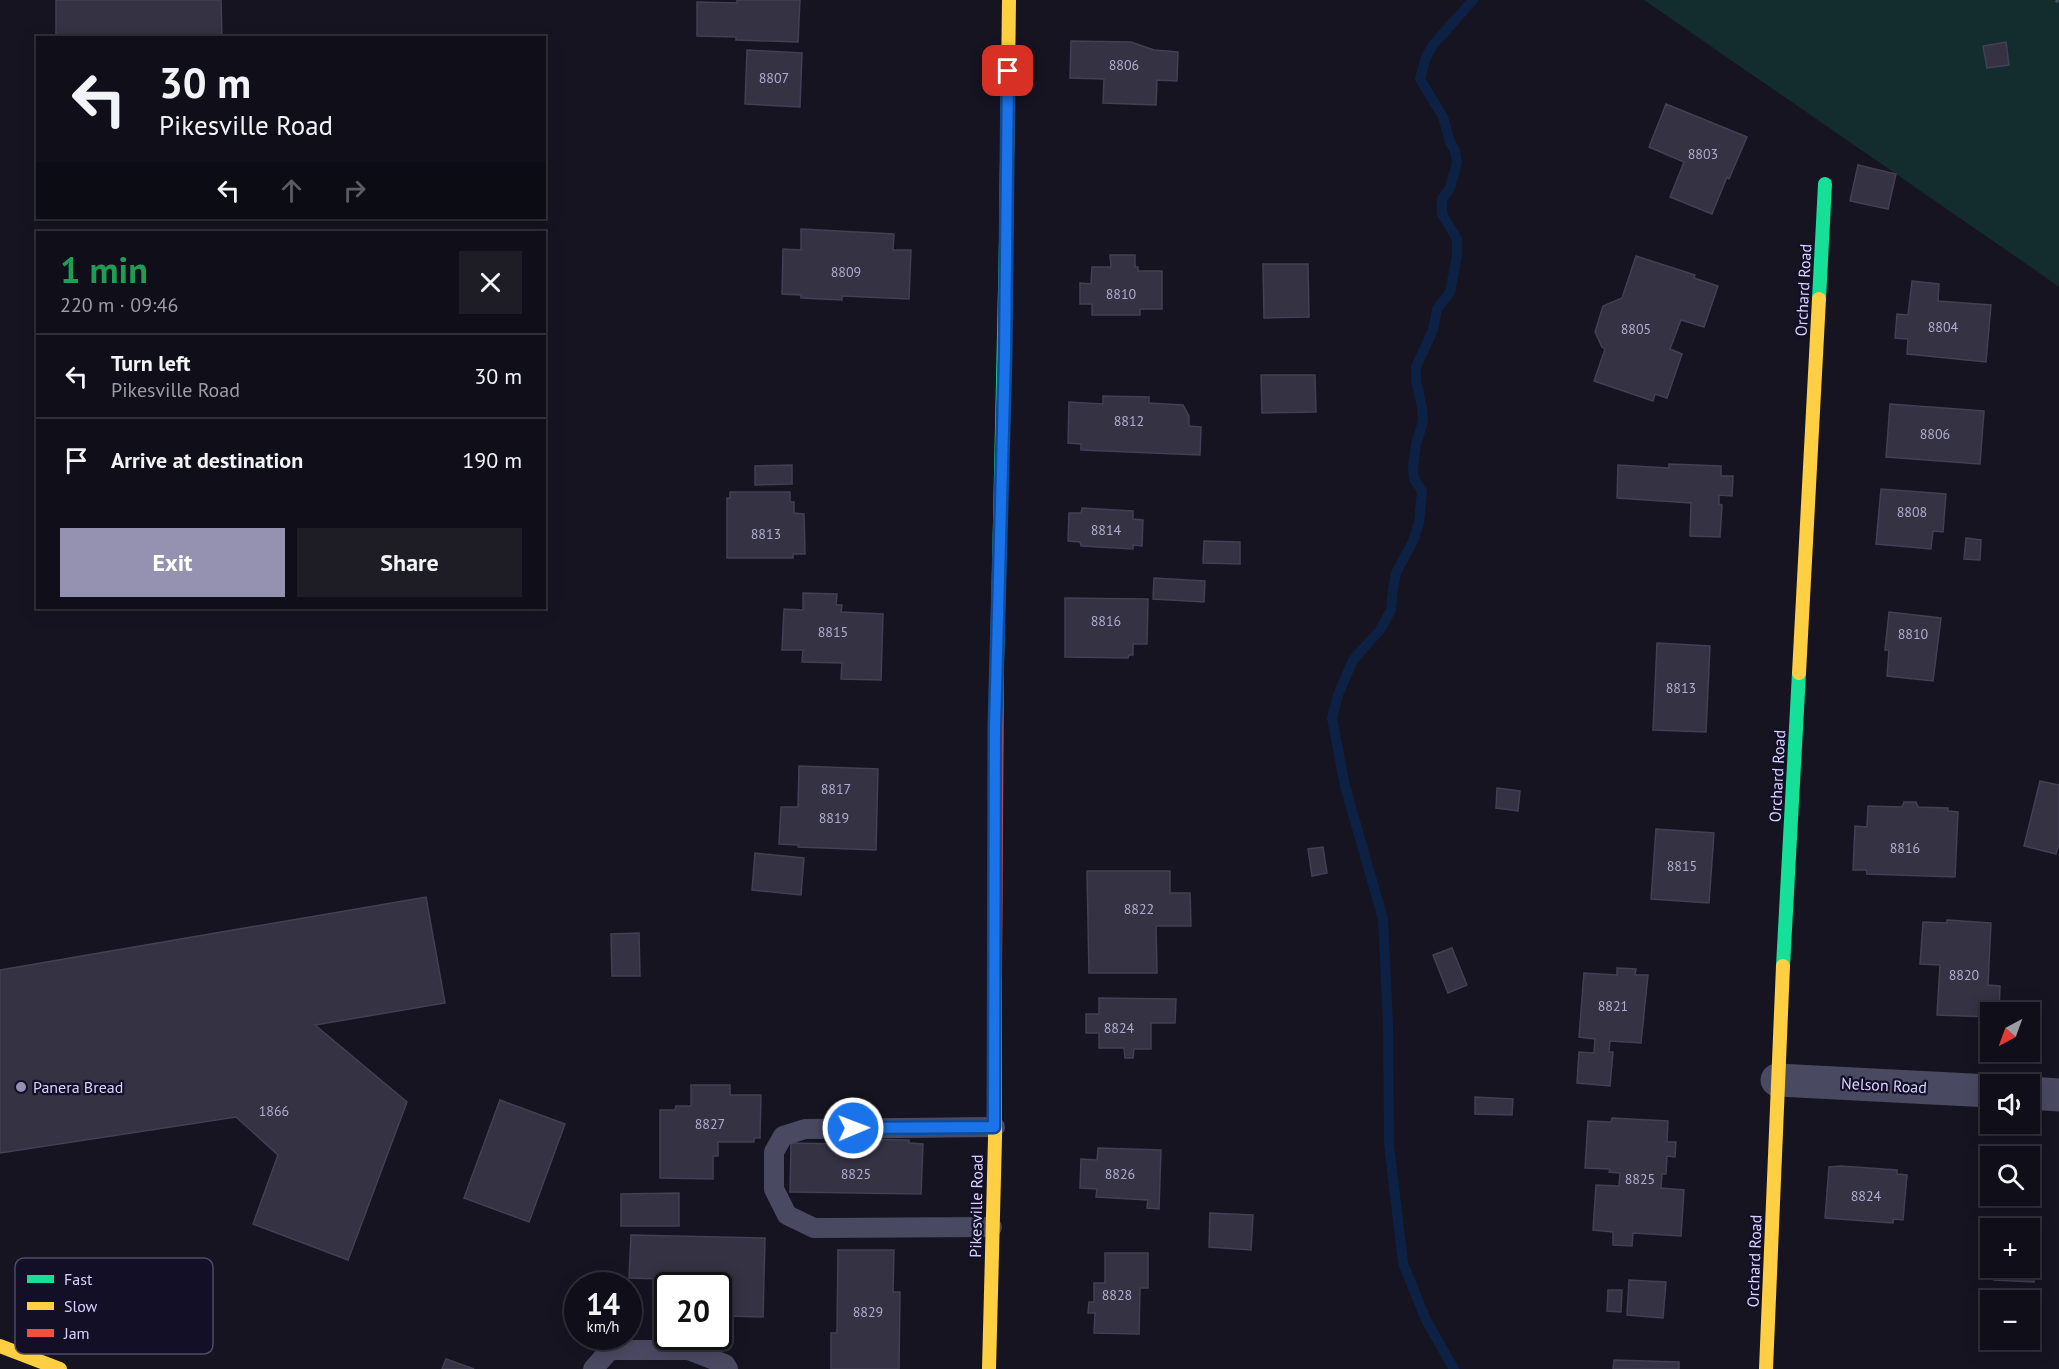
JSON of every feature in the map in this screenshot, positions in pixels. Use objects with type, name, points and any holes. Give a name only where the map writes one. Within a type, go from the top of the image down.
[{"type":"street","name":"Pikesville Road","points":[[989,1369],[994,1127],[995,726],[1005,355],[1009,0]]},
{"type":"street","name":"Orchard Road","points":[[1766,1369],[1778,1080],[1825,184]]},
{"type":"street","name":"Nelson Road","points":[[1778,1080],[1980,1090]]},
{"type":"street","points":[[2040,1094],[2059,1095]]},
{"type":"street","points":[[0,1346],[15,1352]]},
{"type":"street","points":[[21,1354],[60,1369]]},
{"type":"lane","points":[[992,1227],[814,1228],[788,1215],[774,1189],[774,1152],[783,1136],[805,1129],[994,1127]]},
{"type":"lane","points":[[593,1369],[610,1350],[688,1350],[725,1364],[728,1369]]},
{"type":"green space","points":[[1644,0],[2059,0],[2059,287],[2035,270]]},
{"type":"building","points":[[56,0],[221,0],[222,36],[56,36]]},
{"type":"building","points":[[737,0],[800,0],[798,42],[697,36],[697,2],[737,3]]},
{"type":"building","points":[[1071,41],[1131,42],[1154,50],[1178,52],[1177,81],[1157,80],[1156,105],[1103,103],[1104,79],[1070,78]]},
{"type":"building","points":[[2006,42],[2009,65],[1987,68],[1983,46]]},
{"type":"building","points":[[747,50],[802,53],[800,107],[745,104]]},
{"type":"building","points":[[1666,104],[1747,137],[1712,214],[1670,197],[1684,162],[1649,147]]},
{"type":"building","points":[[1858,165],[1896,174],[1888,209],[1850,201]]},
{"type":"building","points":[[801,229],[894,234],[893,250],[911,250],[909,299],[842,296],[842,300],[801,298],[801,295],[782,294],[783,249],[801,250]]},
{"type":"building","points":[[1110,255],[1135,255],[1135,267],[1138,267],[1138,271],[1162,271],[1162,309],[1140,309],[1140,315],[1092,315],[1092,304],[1080,304],[1080,283],[1091,284],[1092,267],[1111,267]]},
{"type":"building","points":[[1636,256],[1695,275],[1694,278],[1718,286],[1704,327],[1681,320],[1670,349],[1682,354],[1667,398],[1655,394],[1653,401],[1594,381],[1605,349],[1595,332],[1603,306],[1622,298]]},
{"type":"building","points":[[1263,264],[1308,264],[1309,317],[1264,318]]},
{"type":"building","points":[[1912,281],[1939,284],[1938,301],[1991,305],[1986,362],[1907,354],[1908,339],[1895,338],[1897,314],[1908,315]]},
{"type":"building","points":[[1261,375],[1315,375],[1316,412],[1262,413]]},
{"type":"building","points":[[1103,396],[1149,397],[1149,403],[1183,405],[1189,416],[1189,426],[1201,427],[1200,455],[1081,450],[1081,444],[1068,443],[1069,402],[1103,404]]},
{"type":"building","points":[[1890,404],[1984,411],[1980,464],[1886,457]]},
{"type":"building","points":[[1669,464],[1721,466],[1721,476],[1733,476],[1732,496],[1719,495],[1719,504],[1722,505],[1720,537],[1690,536],[1691,503],[1617,498],[1618,465],[1669,468]]},
{"type":"building","points":[[792,465],[792,484],[755,485],[755,466]]},
{"type":"building","points":[[1881,489],[1946,494],[1943,532],[1933,531],[1931,549],[1876,544]]},
{"type":"building","points":[[730,492],[790,492],[790,502],[794,502],[794,513],[804,514],[805,554],[793,554],[793,558],[727,558],[727,498],[730,498]]},
{"type":"building","points":[[1082,508],[1133,511],[1133,519],[1143,520],[1142,546],[1133,545],[1133,549],[1081,546],[1080,542],[1068,541],[1069,513],[1081,513]]},
{"type":"building","points":[[1966,538],[1981,540],[1980,560],[1964,559]]},
{"type":"building","points":[[1204,541],[1240,542],[1240,564],[1203,563]]},
{"type":"building","points":[[1154,578],[1205,581],[1204,602],[1153,599]]},
{"type":"building","points":[[803,593],[837,594],[836,605],[842,605],[841,612],[883,614],[881,680],[841,679],[842,663],[802,662],[803,650],[782,650],[784,609],[803,610]]},
{"type":"building","points":[[1065,598],[1148,599],[1147,644],[1133,644],[1133,655],[1129,655],[1128,658],[1065,657]]},
{"type":"building","points":[[1889,612],[1941,618],[1933,681],[1887,676],[1889,650],[1885,650]]},
{"type":"building","points":[[1657,643],[1710,646],[1706,732],[1653,730]]},
{"type":"building","points":[[799,766],[878,769],[876,850],[798,847],[799,845],[779,844],[781,807],[798,807]]},
{"type":"building","points":[[2040,781],[2059,785],[2059,843],[2056,854],[2024,846]]},
{"type":"building","points":[[1497,788],[1520,791],[1518,811],[1496,808]]},
{"type":"building","points":[[1904,802],[1916,802],[1918,807],[1948,808],[1948,811],[1958,812],[1955,877],[1867,874],[1866,870],[1853,870],[1855,826],[1867,827],[1868,806],[1902,807]]},
{"type":"building","points":[[1656,829],[1714,833],[1709,903],[1651,899]]},
{"type":"building","points":[[1323,847],[1327,873],[1312,876],[1308,849]]},
{"type":"building","points":[[755,853],[804,858],[801,895],[752,890]]},
{"type":"building","points":[[1087,871],[1170,871],[1170,893],[1190,893],[1191,926],[1156,926],[1157,973],[1089,973]]},
{"type":"building","points":[[426,897],[445,1003],[315,1025],[407,1102],[348,1260],[253,1224],[278,1155],[236,1117],[0,1153],[0,970]]},
{"type":"building","points":[[1947,920],[1991,923],[1988,985],[2000,986],[1999,1002],[1980,1002],[1980,1017],[1937,1015],[1940,965],[1920,964],[1923,922],[1947,923]]},
{"type":"building","points":[[639,933],[640,976],[612,976],[611,934]]},
{"type":"building","points":[[1452,948],[1467,985],[1448,993],[1433,955]]},
{"type":"building","points":[[1617,968],[1636,969],[1635,975],[1648,975],[1641,1043],[1610,1041],[1609,1052],[1613,1052],[1610,1086],[1577,1083],[1579,1052],[1594,1053],[1595,1039],[1579,1037],[1584,973],[1617,975]]},
{"type":"building","points":[[1099,998],[1176,999],[1175,1023],[1151,1023],[1151,1049],[1134,1049],[1133,1058],[1125,1058],[1124,1048],[1099,1048],[1099,1033],[1086,1033],[1086,1014],[1099,1014]]},
{"type":"building","points":[[691,1085],[730,1085],[730,1095],[761,1095],[760,1138],[754,1138],[754,1142],[718,1142],[718,1156],[713,1156],[713,1179],[660,1178],[660,1110],[675,1110],[676,1106],[691,1106]]},
{"type":"building","points":[[1475,1097],[1513,1099],[1512,1115],[1475,1114]]},
{"type":"building","points":[[500,1100],[565,1124],[529,1222],[464,1198]]},
{"type":"building","points":[[1612,1118],[1668,1121],[1667,1142],[1676,1142],[1675,1157],[1667,1156],[1666,1174],[1662,1174],[1661,1188],[1684,1190],[1681,1236],[1633,1233],[1632,1246],[1613,1245],[1613,1232],[1593,1230],[1596,1185],[1619,1186],[1620,1173],[1609,1172],[1610,1169],[1585,1168],[1588,1121],[1611,1122]]},
{"type":"building","points":[[845,1139],[909,1140],[909,1143],[923,1144],[921,1194],[790,1192],[791,1143],[841,1144],[841,1156],[844,1156]]},
{"type":"building","points":[[1098,1148],[1161,1150],[1159,1209],[1147,1208],[1148,1200],[1096,1197],[1097,1189],[1080,1188],[1081,1159],[1097,1160]]},
{"type":"building","points":[[1829,1167],[1897,1170],[1897,1174],[1907,1175],[1903,1220],[1893,1219],[1893,1223],[1825,1218]]},
{"type":"building","points":[[679,1193],[679,1226],[621,1226],[621,1194]]},
{"type":"building","points":[[1210,1213],[1253,1215],[1251,1250],[1209,1247]]},
{"type":"building","points":[[631,1235],[765,1238],[763,1317],[732,1316],[732,1272],[654,1272],[654,1279],[642,1278],[642,1272],[629,1272]]},
{"type":"building","points":[[838,1250],[894,1250],[893,1292],[900,1292],[899,1369],[831,1369],[831,1333],[837,1333]]},
{"type":"building","points":[[1105,1253],[1148,1253],[1148,1288],[1140,1288],[1139,1334],[1094,1333],[1095,1313],[1088,1313],[1089,1302],[1094,1302],[1094,1283],[1105,1283]]},
{"type":"building","points":[[1994,1278],[2034,1278],[2034,1282],[1994,1280]]},
{"type":"building","points":[[1629,1280],[1666,1282],[1663,1318],[1627,1315]]},
{"type":"building","points":[[1608,1290],[1622,1290],[1621,1312],[1607,1311]]},
{"type":"building","points":[[446,1359],[474,1369],[442,1369]]},
{"type":"building","points":[[1614,1360],[1679,1362],[1679,1369],[1613,1369]]},
{"type":"waterway","points":[[1454,1369],[1426,1320],[1403,1263],[1389,1144],[1388,1025],[1383,919],[1345,786],[1332,718],[1338,695],[1353,660],[1380,630],[1391,610],[1396,573],[1413,541],[1419,523],[1422,491],[1414,479],[1413,467],[1423,421],[1416,367],[1433,330],[1437,309],[1450,292],[1457,255],[1457,239],[1442,214],[1442,199],[1450,188],[1457,163],[1455,151],[1443,117],[1420,79],[1426,57],[1433,45],[1473,0]]},
{"type":"traffic: fast","points":[[1819,299],[1825,184]]},
{"type":"traffic: fast","points":[[997,661],[1006,241]]},
{"type":"traffic: fast","points":[[1783,966],[1799,673]]},
{"type":"traffic: slow","points":[[1006,241],[1009,0]]},
{"type":"traffic: slow","points":[[1799,673],[1819,299]]},
{"type":"traffic: slow","points":[[1766,1369],[1783,966]]},
{"type":"traffic: slow","points":[[989,1369],[995,1138],[995,975]]},
{"type":"traffic: slow","points":[[0,1346],[15,1352]]},
{"type":"traffic: slow","points":[[21,1354],[60,1369]]},
{"type":"traffic: jam","points":[[995,975],[997,661]]},
{"type":"place","name":"Panera Bread","points":[[21,1087]]},
{"type":"route","points":[[853,1128],[994,1127],[995,726],[1005,355],[1008,71]]}]
